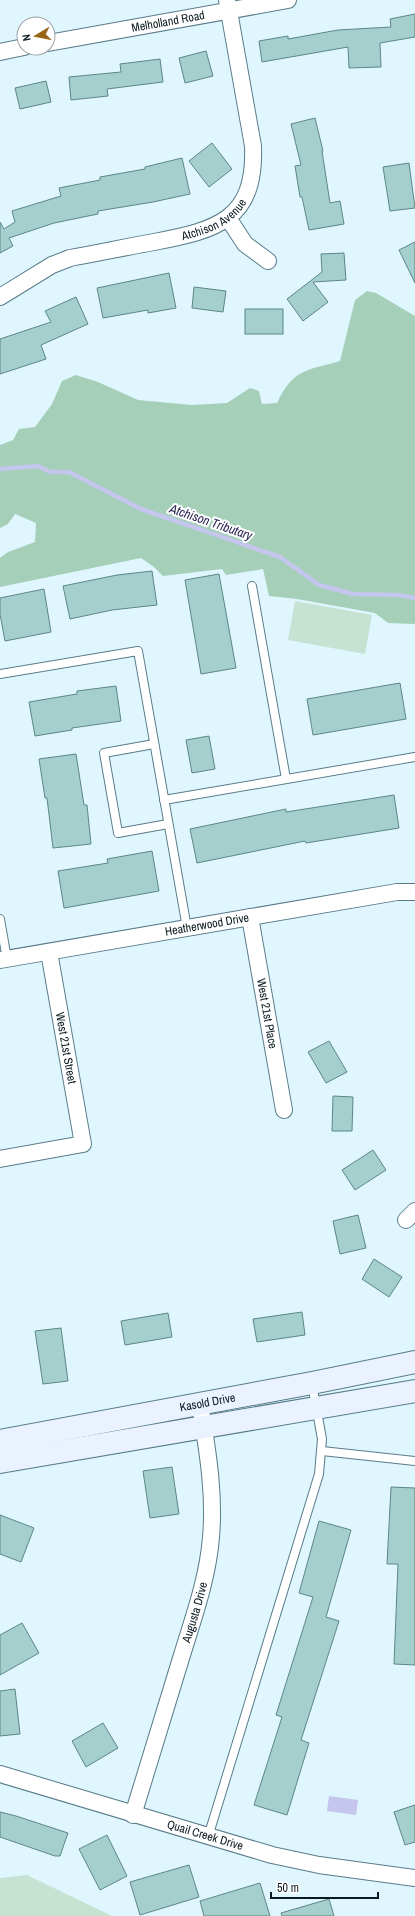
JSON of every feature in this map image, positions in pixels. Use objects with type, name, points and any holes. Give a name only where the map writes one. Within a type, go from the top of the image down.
[{"type":"main road","name":"Kasold Drive","points":[[0,1441],[312,1383],[415,1362]]},
{"type":"main road","name":"Kasold Drive","points":[[0,1462],[415,1391]]},
{"type":"street","name":"Melholland Road","points":[[56,41],[228,5],[288,0]]},
{"type":"street","name":"Atchison Avenue","points":[[0,297],[52,265],[70,258],[191,235],[212,228],[228,218],[244,198],[250,185],[254,168],[253,146],[228,5]]},
{"type":"street","points":[[0,52],[16,49]]},
{"type":"street","points":[[228,218],[245,244],[268,261]]},
{"type":"street","name":"Heatherwood Drive","points":[[3,960],[397,892],[415,892]]},
{"type":"street","name":"West 21st Place","points":[[250,917],[284,1110]]},
{"type":"street","name":"West 21st Street","points":[[0,1159],[83,1144],[49,952]]},
{"type":"street","name":"Augusta Drive","points":[[134,1815],[196,1607],[208,1561],[211,1537],[211,1471],[200,1404]]},
{"type":"street","name":"Quail Creek Drive","points":[[0,1774],[208,1837],[300,1862],[415,1878]]},
{"type":"lane","points":[[252,586],[286,779]]},
{"type":"lane","points":[[0,674],[138,651],[187,928]]},
{"type":"lane","points":[[154,744],[104,753],[118,833],[168,824]]},
{"type":"lane","points":[[164,800],[415,757]]},
{"type":"lane","points":[[0,919],[3,960]]},
{"type":"lane","points":[[208,1837],[319,1474],[322,1451],[312,1383]]},
{"type":"lane","points":[[322,1451],[415,1461]]},
{"type":"green space","points":[[367,291],[376,293],[415,316],[415,624],[388,623],[375,613],[297,599],[269,596],[263,569],[226,575],[222,569],[163,576],[154,567],[141,558],[0,587],[0,558],[8,552],[35,542],[36,523],[15,514],[8,524],[0,528],[0,445],[13,440],[19,429],[35,427],[52,404],[62,381],[76,375],[98,382],[138,400],[192,405],[227,403],[250,388],[259,391],[262,404],[277,403],[289,383],[295,377],[310,369],[340,361],[355,300]]},
{"type":"green space","points":[[295,601],[372,615],[365,654],[288,640]]},
{"type":"green space","points":[[27,1875],[112,1916],[0,1916],[0,1878]]},
{"type":"water","points":[[329,1796],[358,1800],[356,1815],[327,1811]]},
{"type":"building","points":[[415,14],[415,37],[380,43],[381,67],[349,68],[348,47],[262,62],[259,41],[288,36],[288,39],[338,30],[391,27],[390,19]]},
{"type":"building","points":[[206,51],[213,76],[185,83],[179,58]]},
{"type":"building","points":[[160,59],[163,82],[107,89],[108,96],[71,100],[69,77],[121,72],[120,64]]},
{"type":"building","points":[[46,81],[51,102],[20,109],[15,88]]},
{"type":"building","points":[[315,118],[323,151],[330,203],[340,201],[344,224],[309,230],[302,197],[300,197],[295,166],[301,165],[291,124]]},
{"type":"building","points":[[212,143],[232,169],[209,187],[189,161]]},
{"type":"building","points":[[182,158],[190,194],[98,211],[98,214],[54,223],[9,238],[13,246],[0,253],[0,222],[4,229],[15,222],[12,211],[61,196],[59,188],[100,180],[100,177],[145,169],[145,167]]},
{"type":"building","points":[[409,163],[415,208],[390,211],[383,167]]},
{"type":"building","points":[[415,242],[415,283],[399,250]]},
{"type":"building","points":[[344,253],[346,280],[313,282],[328,302],[303,321],[287,299],[322,272],[321,254]]},
{"type":"building","points":[[169,273],[176,308],[148,313],[148,310],[103,318],[97,288]]},
{"type":"building","points":[[194,287],[226,291],[223,312],[192,308]]},
{"type":"building","points":[[76,297],[88,324],[41,345],[46,359],[0,374],[0,339],[51,322],[45,311]]},
{"type":"building","points":[[245,309],[283,309],[283,334],[245,334]]},
{"type":"building","points":[[152,571],[157,605],[112,610],[70,619],[63,586],[117,575]]},
{"type":"building","points":[[219,574],[236,668],[201,674],[185,580]]},
{"type":"building","points":[[44,589],[51,632],[5,641],[0,614],[0,598]]},
{"type":"building","points":[[400,683],[406,719],[313,735],[307,699]]},
{"type":"building","points":[[116,686],[121,721],[72,728],[72,730],[35,736],[29,702],[77,694],[77,691]]},
{"type":"building","points":[[209,736],[215,769],[192,773],[186,740]]},
{"type":"building","points":[[76,754],[84,805],[87,805],[91,844],[53,848],[47,798],[45,798],[39,759]]},
{"type":"building","points":[[394,795],[399,828],[306,843],[305,841],[197,863],[190,829],[286,809],[286,812]]},
{"type":"building","points":[[152,851],[159,891],[64,908],[58,871],[108,863],[107,859]]},
{"type":"building","points":[[329,1041],[347,1072],[326,1083],[308,1052]]},
{"type":"building","points":[[333,1096],[353,1097],[352,1131],[332,1131]]},
{"type":"building","points":[[373,1150],[386,1170],[355,1190],[342,1170]]},
{"type":"building","points":[[358,1215],[366,1248],[340,1254],[333,1221]]},
{"type":"building","points":[[374,1259],[402,1277],[389,1297],[362,1279]]},
{"type":"building","points":[[302,1312],[305,1335],[257,1342],[253,1319]]},
{"type":"building","points":[[168,1313],[172,1337],[125,1345],[121,1321]]},
{"type":"building","points":[[61,1328],[68,1381],[43,1384],[35,1331]]},
{"type":"building","points":[[172,1467],[179,1514],[150,1518],[143,1471]]},
{"type":"building","points":[[391,1487],[415,1488],[415,1665],[394,1664],[398,1564],[387,1564]]},
{"type":"building","points":[[0,1515],[34,1528],[21,1562],[0,1554]]},
{"type":"building","points":[[319,1521],[351,1530],[326,1617],[339,1621],[301,1740],[309,1743],[287,1815],[254,1805],[282,1717],[276,1715],[313,1597],[299,1593]]},
{"type":"building","points":[[22,1623],[39,1653],[0,1675],[0,1635]]},
{"type":"building","points":[[15,1689],[20,1734],[0,1736],[0,1691]]},
{"type":"building","points":[[103,1723],[118,1748],[86,1767],[72,1741]]},
{"type":"building","points":[[415,1805],[415,1842],[405,1845],[394,1812]]},
{"type":"building","points":[[0,1812],[68,1833],[60,1856],[55,1856],[0,1837]]},
{"type":"building","points":[[107,1835],[127,1876],[100,1890],[79,1849]]},
{"type":"building","points":[[189,1865],[199,1897],[140,1915],[130,1882]]},
{"type":"building","points":[[260,1883],[270,1916],[204,1916],[200,1901]]},
{"type":"building","points":[[329,1899],[334,1916],[282,1916],[281,1913]]},
{"type":"waterway","name":"Atchison Tributary","points":[[0,469],[38,466],[50,472],[69,472],[141,509],[280,557],[319,585],[353,594],[398,595],[415,598]]}]
